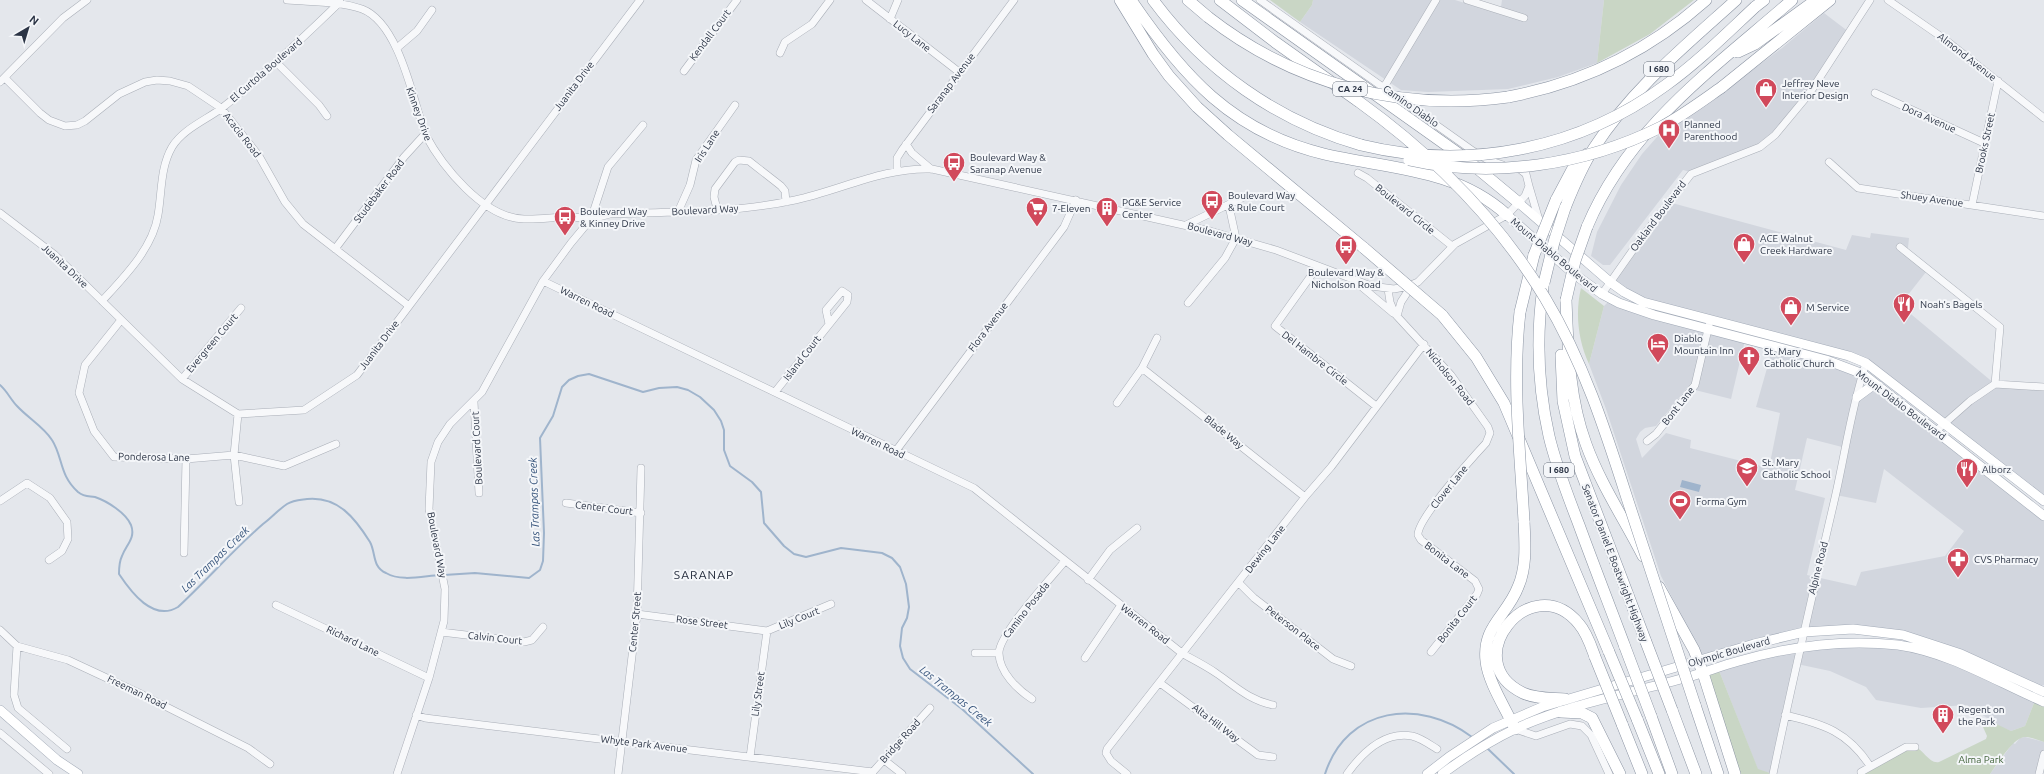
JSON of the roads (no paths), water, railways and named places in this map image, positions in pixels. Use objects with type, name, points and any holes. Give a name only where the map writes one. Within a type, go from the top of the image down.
[{"type":"highway","points":[[1120,0],[1157,60],[1197,107],[1228,135],[1442,315],[1476,356],[1507,410],[1659,774]]},
{"type":"highway","points":[[1131,0],[1182,68],[1210,97],[1240,118],[1283,140],[1310,150],[1449,179],[1479,194],[1507,215]]},
{"type":"highway","points":[[1153,0],[1176,29],[1205,58],[1226,76],[1262,102],[1308,126],[1407,160],[1448,166],[1498,168],[1547,163],[1574,158],[1634,139],[1661,126],[1722,87],[1830,0]]},
{"type":"highway","name":"CA 24","points":[[1188,0],[1208,17],[1240,40],[1273,60],[1309,75],[1346,88],[1392,97],[1424,101],[1475,101],[1508,97],[1564,84],[1616,63],[1663,35],[1706,0]]},
{"type":"highway","points":[[1220,0],[1420,148],[1470,198],[1515,252],[1552,310],[1578,360],[1599,412],[1718,774]]},
{"type":"highway","points":[[1242,0],[1485,173],[1519,203]]},
{"type":"highway","name":"Senator Daniel E Boatwright Highway","points":[[1672,774],[1652,716],[1561,477],[1549,437],[1542,395],[1539,354],[1540,312],[1544,283],[1554,242],[1565,208],[1594,148],[1642,86],[1736,0]]},
{"type":"highway","name":"Senator Daniel E Boatwright Highway","points":[[1696,774],[1584,483],[1568,429],[1563,400],[1561,366],[1562,329],[1566,300],[1575,261],[1587,227],[1614,174],[1639,139],[1680,98],[1792,0]]},
{"type":"highway","points":[[1724,59],[1755,44],[1816,0]]},
{"type":"highway","points":[[1361,145],[1416,154],[1472,156],[1529,148],[1568,137],[1608,120],[1656,93],[1689,67],[1760,4]]},
{"type":"highway","points":[[1513,724],[1490,675],[1486,662],[1486,650],[1492,626],[1511,601],[1520,582],[1524,562],[1524,521],[1516,387],[1520,312],[1534,255],[1556,200],[1573,168],[1594,148]]},
{"type":"highway","points":[[1566,300],[1570,377],[1576,413],[1586,446],[1603,482],[1698,661],[1734,774]]},
{"type":"highway","points":[[1565,699],[1534,697],[1514,688],[1500,671],[1497,651],[1499,640],[1506,626],[1515,617],[1530,609],[1544,607],[1560,610],[1570,616],[1582,628],[1642,774]]},
{"type":"highway","points":[[1561,712],[1582,713],[1592,718],[1620,774]]},
{"type":"main road","name":"Mount Diablo Boulevard","points":[[1519,203],[1610,282],[1624,292],[1643,302],[1850,356],[1866,363],[2044,501]]},
{"type":"main road","name":"Mount Diablo Boulevard","points":[[1507,215],[1574,274],[1602,294],[1619,303],[1651,314],[1708,330],[1826,360],[1863,374],[2044,516]]},
{"type":"main road","points":[[1857,397],[1872,386],[1879,386]]},
{"type":"main road","name":"Olympic Boulevard","points":[[1427,774],[1460,755],[1502,737],[1513,724],[1565,699],[1754,644],[1804,632],[1853,629],[1903,635],[1950,650],[2044,692]]},
{"type":"main road","name":"Olympic Boulevard","points":[[1442,774],[1460,755],[1493,728],[1561,712],[1703,673],[1744,660],[1800,647],[1836,644],[1879,644],[1914,649],[1970,668],[2044,702]]},
{"type":"main road","points":[[2032,687],[2044,685]]},
{"type":"main road","points":[[0,710],[57,760],[78,774]]},
{"type":"street","points":[[2,80],[64,18],[87,0]]},
{"type":"street","name":"Kinney Drive","points":[[287,0],[340,2],[364,10],[379,19],[387,29],[397,48],[424,134],[443,165],[456,179],[485,203],[501,214],[512,218],[539,219],[580,217],[591,219]]},
{"type":"street","name":"Juanita Drive","points":[[0,213],[55,255],[182,379],[238,414],[304,410],[357,376],[485,203],[640,0]]},
{"type":"street","name":"Kendall Court","points":[[684,71],[736,0]]},
{"type":"street","points":[[780,53],[785,42],[812,24],[830,0]]},
{"type":"street","name":"Lucy Lane","points":[[866,0],[959,72]]},
{"type":"street","points":[[890,19],[898,0]]},
{"type":"street","name":"Saranap Avenue","points":[[897,171],[897,158],[906,144],[1014,0]]},
{"type":"street","name":"Camino Diablo","points":[[1260,0],[1488,160],[1520,169],[1528,179],[1540,221]]},
{"type":"street","points":[[1384,87],[1436,0]]},
{"type":"street","points":[[1467,0],[1524,18]]},
{"type":"street","name":"Oakland Boulevard","points":[[1602,294],[1691,174],[1760,147],[1775,135],[1809,94],[1870,0]]},
{"type":"street","name":"Almond Avenue","points":[[1888,0],[1943,38],[2044,118]]},
{"type":"street","name":"El Curtola Boulevard","points":[[102,301],[131,269],[144,249],[158,217],[164,165],[172,146],[181,136],[221,108],[277,63],[340,2]]},
{"type":"street","points":[[397,48],[417,31],[432,10]]},
{"type":"street","points":[[277,63],[319,105],[327,116]]},
{"type":"street","name":"Acacia Road","points":[[2,80],[48,120],[65,126],[77,125],[85,121],[102,106],[132,86],[157,80],[170,81],[188,86],[221,108],[259,156],[285,202],[312,232],[409,306]]},
{"type":"street","name":"Brooks Street","points":[[1972,205],[1998,81]]},
{"type":"street","name":"Dora Avenue","points":[[1875,94],[1984,143]]},
{"type":"street","name":"Iris Lane","points":[[678,212],[690,185],[696,160],[735,105]]},
{"type":"street","points":[[591,219],[606,171],[643,125]]},
{"type":"street","name":"Studebaker Road","points":[[334,249],[404,157],[424,134]]},
{"type":"street","points":[[906,144],[912,153],[932,169]]},
{"type":"street","points":[[718,209],[714,197],[715,189],[735,162],[744,160],[749,161],[781,186],[784,191],[786,202]]},
{"type":"street","name":"Shuey Avenue","points":[[1829,162],[1858,188],[2044,216]]},
{"type":"street","name":"Boulevard Way","points":[[397,774],[416,715],[430,678],[441,632],[445,589],[430,514],[429,490],[431,462],[438,442],[445,431],[474,402],[490,380],[543,281],[591,219],[610,214],[678,212],[764,206],[786,202],[897,171],[914,168],[932,169],[1186,225],[1236,238],[1374,287],[1398,289],[1412,285],[1423,278],[1452,246],[1507,215]]},
{"type":"street","name":"Boulevard Circle","points":[[1358,173],[1369,180],[1452,246]]},
{"type":"street","points":[[1507,215],[1519,203],[1529,186]]},
{"type":"street","points":[[1186,225],[1229,206],[1246,196]]},
{"type":"street","name":"Flora Avenue","points":[[895,452],[1064,227],[1076,200]]},
{"type":"street","points":[[1188,303],[1225,258],[1236,238],[1229,206]]},
{"type":"street","points":[[1900,246],[2000,326],[1995,384]]},
{"type":"street","name":"Del Hambre Circle","points":[[1318,266],[1275,326],[1376,406]]},
{"type":"street","name":"Nicholson Road","points":[[1351,279],[1398,316],[1451,375],[1488,427],[1490,433],[1486,443]]},
{"type":"street","name":"Warren Road","points":[[543,281],[775,392],[895,452],[974,488],[1183,654],[1216,673],[1247,696],[1256,701],[1273,705]]},
{"type":"street","name":"Boulevard Way","points":[[1398,316],[1401,302],[1412,285]]},
{"type":"street","name":"Nicholson Road","points":[[1388,289],[1390,302],[1398,316]]},
{"type":"street","name":"Evergreen Court","points":[[182,379],[242,308]]},
{"type":"street","name":"Bont Lane","points":[[1647,441],[1656,434],[1695,385],[1710,319]]},
{"type":"street","name":"Ponderosa Lane","points":[[121,320],[85,365],[78,393],[94,431],[114,457],[186,459],[234,455],[284,466],[336,444]]},
{"type":"street","name":"Island Court","points":[[775,392],[829,324]]},
{"type":"street","points":[[1117,403],[1142,368],[1157,338]]},
{"type":"street","name":"Dewing Lane","points":[[1127,774],[1111,761],[1106,753],[1304,497],[1331,467],[1424,344]]},
{"type":"street","name":"Alpine Road","points":[[1773,774],[1800,647],[1866,363]]},
{"type":"street","name":"Blade Way","points":[[1142,368],[1304,497]]},
{"type":"street","points":[[1936,431],[1970,401],[1995,384],[2044,386]]},
{"type":"street","name":"Boulevard Court","points":[[474,402],[479,493]]},
{"type":"street","points":[[238,414],[234,455],[239,502]]},
{"type":"street","name":"Clover Lane","points":[[1418,534],[1430,511],[1486,443]]},
{"type":"street","points":[[184,553],[186,459]]},
{"type":"street","name":"Center Street","points":[[618,774],[637,614],[641,513],[641,468]]},
{"type":"street","points":[[0,501],[27,483],[50,498],[67,522],[68,539],[62,551],[48,560]]},
{"type":"street","name":"Center Court","points":[[566,503],[641,513]]},
{"type":"street","points":[[1088,580],[1110,550],[1137,528]]},
{"type":"street","name":"Bonita Lane","points":[[1418,534],[1421,540],[1478,584]]},
{"type":"street","name":"Camino Posada","points":[[999,653],[1003,640],[1008,632],[1064,561]]},
{"type":"street","name":"Peterson Place","points":[[1239,583],[1254,598],[1333,659],[1351,666]]},
{"type":"street","name":"Bonita Court","points":[[1430,652],[1477,594],[1478,584]]},
{"type":"street","name":"Lily Court","points":[[767,631],[831,604]]},
{"type":"street","name":"Richard Lane","points":[[276,605],[430,678]]},
{"type":"street","points":[[1085,658],[1121,606]]},
{"type":"street","name":"Rose Street","points":[[637,614],[767,631]]},
{"type":"street","name":"Calvin Court","points":[[441,632],[524,642],[532,640],[543,627]]},
{"type":"street","name":"Freeman Road","points":[[0,630],[3,636],[17,646],[68,660],[141,694],[248,748],[270,764]]},
{"type":"street","name":"Lily Street","points":[[750,757],[767,631]]},
{"type":"street","points":[[17,646],[14,695],[18,708],[67,749]]},
{"type":"street","points":[[975,653],[999,653],[1009,678],[1022,693],[1032,699]]},
{"type":"street","name":"Alta Hill Way","points":[[1160,683],[1258,755],[1273,757]]},
{"type":"street","name":"Bridge Road","points":[[872,773],[930,708]]},
{"type":"street","name":"Whyte Park Avenue","points":[[416,715],[425,718],[872,773]]},
{"type":"street","points":[[1785,715],[1828,727],[1846,737],[1857,748],[1870,766]]},
{"type":"street","points":[[1513,724],[1536,736],[1570,724],[1582,726],[1591,735],[1610,774]]},
{"type":"street","points":[[0,733],[47,773]]},
{"type":"street","points":[[1347,774],[1365,752],[1375,744],[1391,738],[1412,736],[1423,740],[1437,749]]},
{"type":"street","points":[[1861,772],[1906,747],[1916,747]]},
{"type":"street","points":[[2039,774],[2044,754]]},
{"type":"street","points":[[882,761],[894,774]]},
{"type":"street","points":[[882,761],[902,774]]},
{"type":"water","points":[[1682,480],[1701,485],[1699,492],[1680,487]]},
{"type":"waterway","name":"Las Trampas Creek","points":[[444,575],[475,573],[529,578],[540,570],[543,561],[544,533],[540,438],[553,416],[562,387],[569,380],[578,376],[589,374],[643,392],[659,388],[677,387],[688,390],[700,397],[714,410],[721,421],[724,430],[724,450],[730,466],[752,482],[761,492],[764,523],[784,546],[794,554],[806,557],[841,548],[882,553],[892,558],[900,567],[906,584],[909,607],[907,618],[902,628],[900,646],[903,658],[910,669],[962,709],[1033,774]]},
{"type":"waterway","name":"Las Trampas Creek","points":[[0,385],[17,406],[49,435],[58,453],[64,473],[72,486],[82,495],[95,497],[110,504],[121,512],[129,521],[132,534],[120,560],[119,574],[136,596],[152,608],[160,611],[169,611],[178,607],[263,524],[287,504],[294,501],[307,499],[328,501],[337,505],[352,517],[370,542],[378,567],[386,573],[392,576],[405,578],[440,575]]},
{"type":"waterway","name":"Las Trampas Creek","points":[[1325,774],[1336,751],[1350,734],[1367,722],[1387,715],[1408,714],[1430,717],[1452,725],[1472,737]]},
{"type":"waterway","name":"Las Trampas Creek","points":[[1487,748],[1514,774]]},
{"type":"place","name":"Jeffrey Neve Interior Design","points":[[1766,108]]},
{"type":"place","name":"Planned Parenthood","points":[[1669,150]]},
{"type":"place","name":"Boulevard Way & Saranap Avenue","points":[[954,182]]},
{"type":"place","name":"Boulevard Way & Rule Court","points":[[1212,220]]},
{"type":"place","name":"7-Eleven","points":[[1037,228]]},
{"type":"place","name":"PG&E Service Center","points":[[1107,228]]},
{"type":"place","name":"Boulevard Way & Kinney Drive","points":[[565,236]]},
{"type":"place","name":"ACE Walnut Creek Hardware","points":[[1744,264]]},
{"type":"place","name":"Boulevard Way & Nicholson Road","points":[[1346,266]]},
{"type":"place","name":"Noah's Bagels","points":[[1904,324]]},
{"type":"place","name":"M Service","points":[[1791,326]]},
{"type":"place","name":"Diablo Mountain Inn","points":[[1658,364]]},
{"type":"place","name":"St. Mary Catholic Church","points":[[1749,376]]},
{"type":"place","name":"St. Mary Catholic School","points":[[1747,488]]},
{"type":"place","name":"Alborz","points":[[1967,488]]},
{"type":"place","name":"Forma Gym","points":[[1680,520]]},
{"type":"place","name":"CVS Pharmacy","points":[[1958,578]]},
{"type":"place","name":"Regent on the Park","points":[[1943,734]]},
{"type":"district","name":"SARANAP","points":[[704,574]]},
{"type":"park label","name":"Alma Park","points":[[1981,759]]}]
